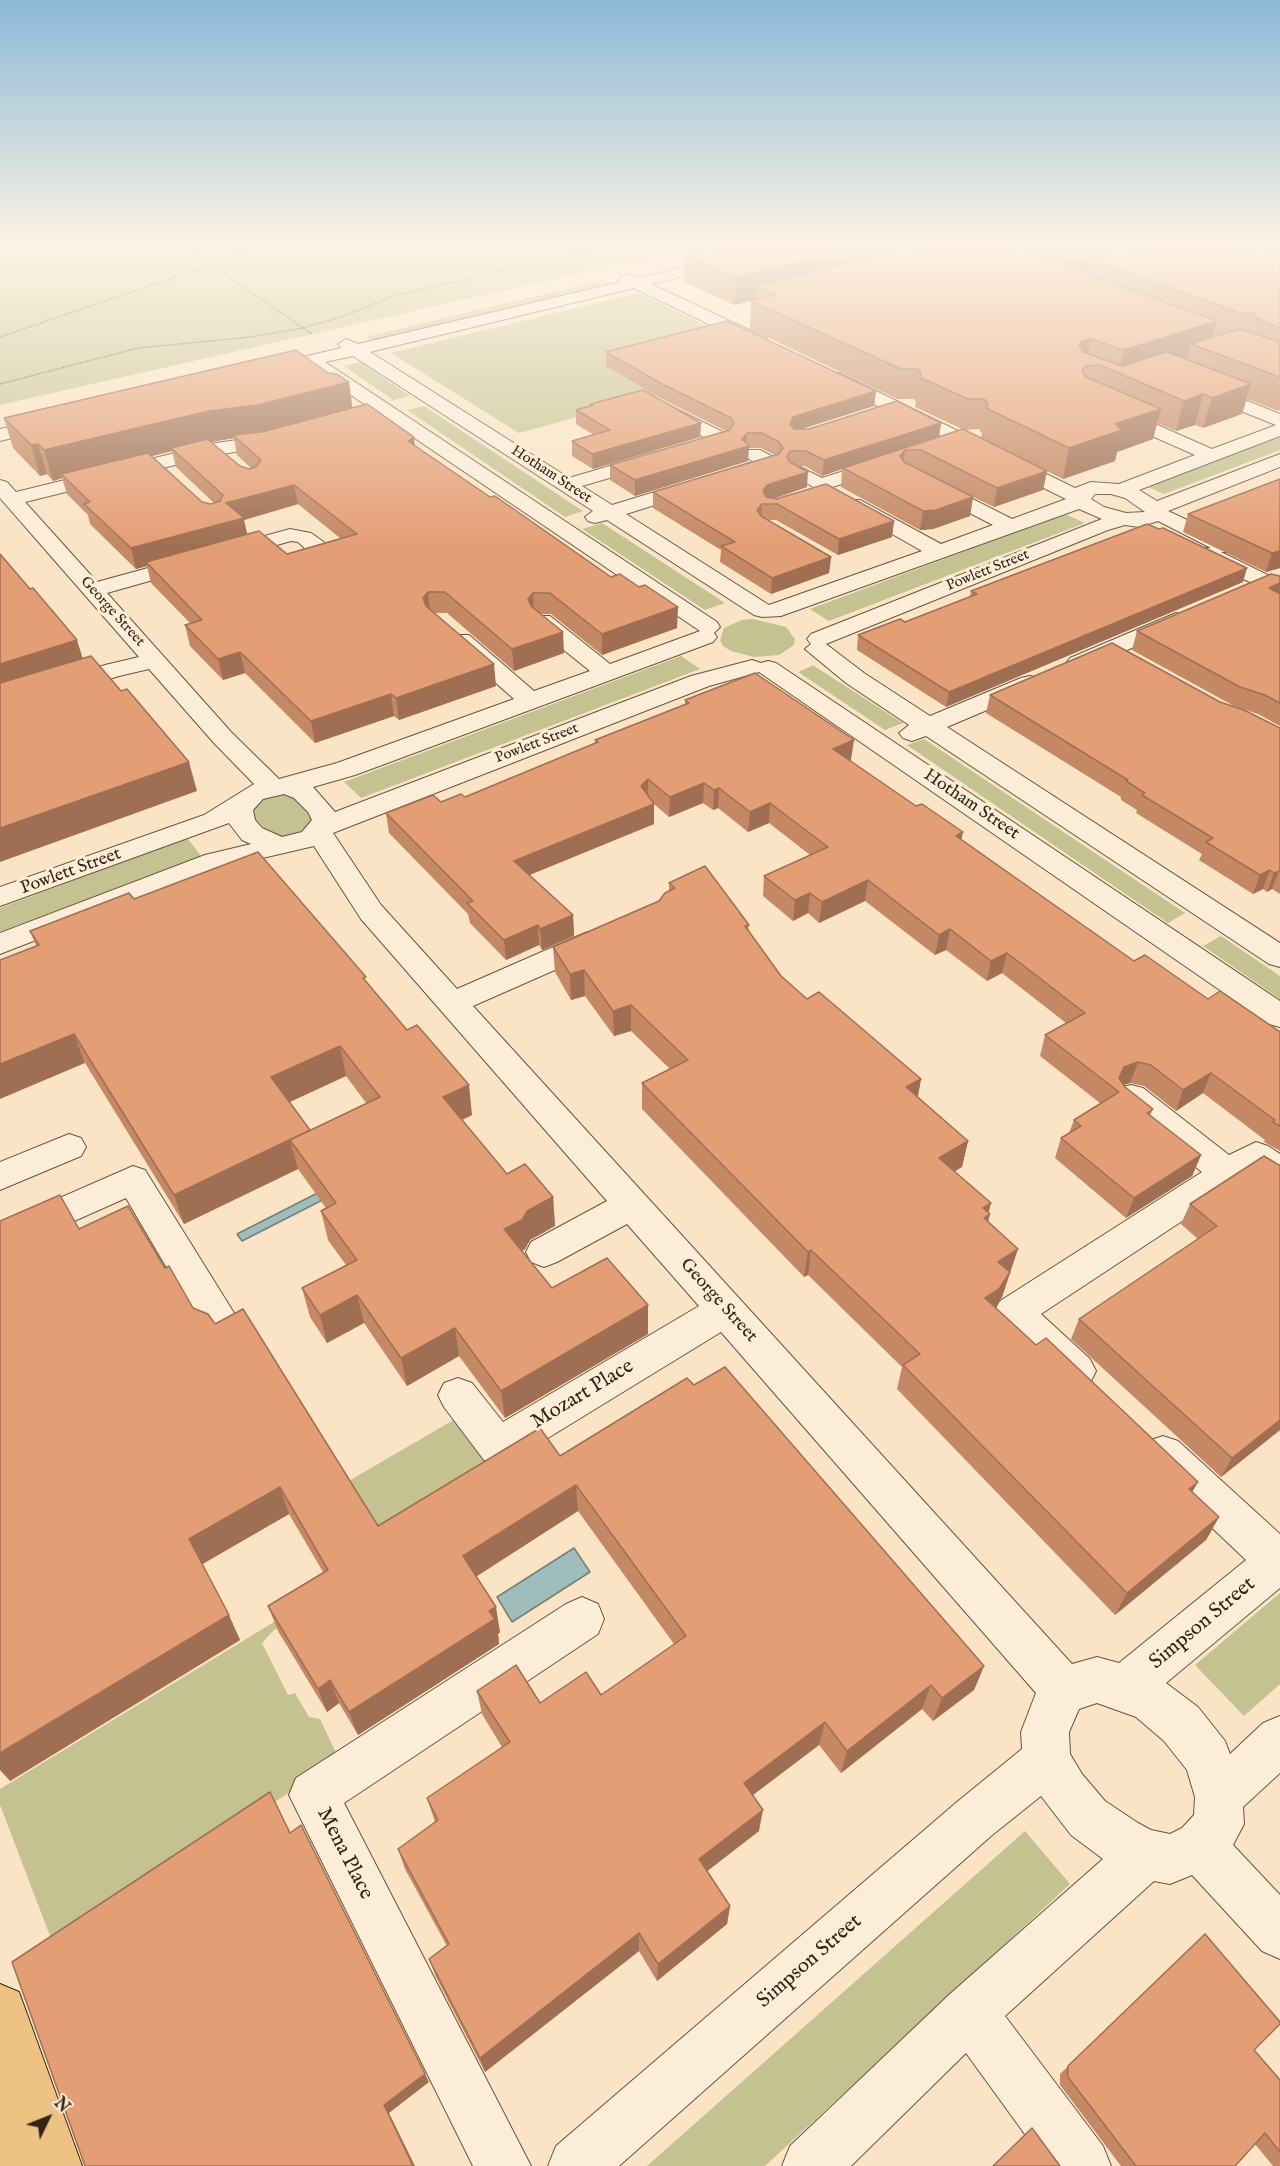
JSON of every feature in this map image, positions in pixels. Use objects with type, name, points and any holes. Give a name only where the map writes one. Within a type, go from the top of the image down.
[{"type":"main road","points":[[0,2011],[25,2166]]},
{"type":"main road","points":[[0,2011],[54,2166]]},
{"type":"street","points":[[251,368],[340,344]]},
{"type":"street","points":[[304,355],[340,344]]},
{"type":"street","name":"Hotham Street","points":[[340,344],[432,398],[768,611]]},
{"type":"street","points":[[304,355],[562,528],[707,632],[708,646],[718,656],[760,667]]},
{"type":"street","points":[[826,368],[969,436],[1084,496],[1097,511],[1143,515],[1276,580]]},
{"type":"street","points":[[1182,382],[1280,421]]},
{"type":"street","points":[[362,417],[432,398]]},
{"type":"street","points":[[653,402],[722,439],[700,446]]},
{"type":"street","points":[[868,416],[904,405]]},
{"type":"street","points":[[1097,405],[1212,456]]},
{"type":"street","points":[[0,420],[64,412],[0,435]]},
{"type":"street","points":[[1084,496],[1120,490],[1280,430]]},
{"type":"street","points":[[7,500],[216,449],[265,443],[297,435]]},
{"type":"street","points":[[929,449],[969,436]]},
{"type":"street","points":[[216,449],[234,464]]},
{"type":"street","points":[[562,528],[770,463],[753,454]]},
{"type":"street","points":[[566,485],[668,455]]},
{"type":"street","name":"Powlett Street","points":[[284,845],[363,810],[700,681],[760,667],[799,662],[818,644],[1101,526],[1143,515],[1280,460]]},
{"type":"street","points":[[156,463],[176,481]]},
{"type":"street","points":[[798,472],[820,485],[908,465],[1010,526]]},
{"type":"street","points":[[805,497],[827,490],[938,551]]},
{"type":"street","points":[[1120,490],[1142,499],[1143,515]]},
{"type":"street","name":"Powlett Street","points":[[0,897],[214,821],[262,793],[346,769],[608,674],[707,632],[730,614],[768,611],[1010,526],[1084,496]]},
{"type":"street","name":"George Street","points":[[7,500],[92,590],[223,738],[239,782],[262,793],[303,792],[316,802],[326,820],[322,830],[371,912]]},
{"type":"street","points":[[92,590],[290,534],[304,537],[320,550]]},
{"type":"street","points":[[837,566],[859,579]]},
{"type":"street","points":[[1241,592],[1276,580]]},
{"type":"street","points":[[768,611],[805,621],[814,630],[818,644],[855,678],[1280,957]]},
{"type":"street","points":[[882,743],[929,726],[1051,674],[1119,655],[1197,611]]},
{"type":"street","points":[[542,621],[608,674]]},
{"type":"street","points":[[447,628],[532,702]]},
{"type":"street","points":[[0,706],[113,670],[155,661]]},
{"type":"street","name":"Hotham Street","points":[[760,667],[882,743],[1280,1016]]},
{"type":"street","name":"George Street","points":[[262,793],[239,816],[252,834],[284,845],[371,912],[1064,1690]]},
{"type":"street","points":[[0,944],[215,861],[284,845]]},
{"type":"street","points":[[1173,943],[1221,918]]},
{"type":"street","points":[[452,1003],[626,926]]},
{"type":"street","points":[[1131,1097],[1227,1173]]},
{"type":"street","points":[[0,1177],[69,1147]]},
{"type":"street","points":[[1100,1394],[1013,1312],[1256,1155],[1280,1173]]},
{"type":"street","points":[[0,1240],[133,1179],[220,1324]]},
{"type":"street","points":[[544,1252],[632,1205]]},
{"type":"street","name":"Mozart Place","points":[[458,1395],[498,1447],[725,1310]]},
{"type":"street","points":[[1135,1427],[1279,1561]]},
{"type":"street","name":"Simpson Street","points":[[1125,1688],[1279,1561]]},
{"type":"street","name":"Mena Place","points":[[503,2166],[314,1795],[582,1619]]},
{"type":"street","points":[[1097,1680],[1125,1688],[1152,1701],[1181,1724],[1208,1758],[1219,1797],[1219,1824],[1200,1846],[1170,1859],[1146,1854],[1120,1841],[1088,1818],[1065,1791],[1047,1760],[1045,1732],[1052,1711],[1064,1690],[1097,1680]]},
{"type":"street","points":[[1219,1797],[1280,1740]]},
{"type":"street","name":"Simpson Street","points":[[576,2166],[974,1819],[1047,1760]]},
{"type":"street","points":[[1200,1846],[1280,1933]]},
{"type":"street","points":[[810,2166],[969,2013],[1146,1854]]},
{"type":"street","points":[[969,2013],[1083,2166]]},
{"type":"path","points":[[0,384],[138,348],[168,344]]},
{"type":"shaded area","points":[[0,344],[268,344],[0,405]]},
{"type":"shaded area","points":[[428,344],[744,344],[779,361],[519,433],[391,353]]},
{"type":"shaded area","points":[[360,362],[410,396],[393,400],[344,366]]},
{"type":"shaded area","points":[[424,406],[583,511],[565,517],[407,410]]},
{"type":"shaded area","points":[[1280,435],[1280,450],[1164,494],[1146,486]]},
{"type":"shaded area","points":[[1065,514],[1085,523],[829,621],[810,609]]},
{"type":"shaded area","points":[[602,523],[725,603],[705,610],[582,529]]},
{"type":"shaded area","points":[[753,619],[786,627],[795,639],[794,645],[779,655],[754,657],[731,651],[723,646],[720,640],[724,628],[742,620]]},
{"type":"shaded area","points":[[681,656],[700,669],[361,798],[344,782]]},
{"type":"shaded area","points":[[814,665],[903,723],[885,730],[798,672]]},
{"type":"shaded area","points":[[924,739],[1185,913],[1168,923],[907,745]]},
{"type":"shaded area","points":[[283,793],[296,797],[307,805],[314,820],[304,833],[287,837],[278,836],[264,828],[255,818],[253,810],[260,797]]},
{"type":"shaded area","points":[[187,838],[201,856],[0,932],[0,908]]},
{"type":"shaded area","points":[[1221,936],[1280,976],[1280,999],[1203,946]]},
{"type":"shaded area","points":[[457,1418],[500,1479],[387,1550],[335,1489]]},
{"type":"shaded area","points":[[356,1572],[360,1577],[274,1630],[262,1643],[288,1695],[295,1693],[309,1717],[320,1719],[339,1759],[55,1949],[0,1805],[0,1789]]},
{"type":"shaded area","points":[[1280,1593],[1280,1684],[1244,1716],[1195,1665]]},
{"type":"shaded area","points":[[1025,1831],[1070,1884],[765,2166],[647,2166]]},
{"type":"water","points":[[343,1180],[352,1185],[242,1241],[237,1234]]},
{"type":"water","points":[[574,1548],[590,1572],[512,1622],[497,1597]]},
{"type":"building","points":[[637,344],[776,344],[876,391],[793,417],[790,424],[794,429],[809,429],[897,401],[941,423],[824,460],[806,451],[790,451],[787,457],[790,462],[808,472],[767,485],[763,491],[766,497],[776,499],[826,484],[894,521],[839,539],[777,504],[762,504],[757,510],[761,516],[831,557],[772,578],[721,546],[735,542],[653,492],[779,454],[783,448],[779,442],[762,433],[747,433],[742,439],[749,446],[635,480],[610,465],[730,430],[734,423],[731,418],[662,384],[606,352]]},
{"type":"building","points":[[846,344],[1080,344],[1083,352],[1122,366],[1167,352],[1251,384],[1212,398],[1203,394],[1184,401],[1100,365],[1085,366],[1082,371],[1086,377],[1161,409],[1115,424],[1122,430],[1069,448],[986,408],[988,404],[984,399],[968,399],[919,377],[921,374],[918,369],[901,369]]},
{"type":"building","points":[[1106,344],[1143,344],[1124,350]]},
{"type":"building","points":[[1191,344],[1280,344],[1280,377]]},
{"type":"building","points":[[296,350],[328,373],[337,374],[349,382],[258,405],[209,411],[44,450],[38,444],[31,445],[4,418]]},
{"type":"building","points":[[643,390],[701,423],[592,454],[572,441],[610,430],[576,410]]},
{"type":"building","points":[[367,404],[414,437],[408,441],[490,497],[495,496],[611,577],[620,574],[639,587],[645,585],[678,607],[602,634],[550,593],[533,593],[528,599],[531,606],[563,632],[512,649],[445,592],[428,592],[423,598],[426,606],[494,664],[396,698],[391,694],[311,721],[240,652],[218,659],[185,625],[202,620],[146,562],[259,531],[287,554],[357,534],[294,485],[226,503],[244,518],[131,548],[84,504],[90,502],[61,474],[148,453],[202,502],[211,504],[220,501],[223,495],[171,448],[207,439],[240,466],[249,469],[257,466],[261,460],[233,435],[262,432]]},
{"type":"building","points":[[963,429],[1047,471],[997,488],[921,450],[905,450],[900,456],[904,462],[973,497],[936,510],[923,511],[843,468]]},
{"type":"building","points":[[1280,479],[1280,551],[1272,553],[1188,514]]},
{"type":"building","points":[[1147,524],[1159,529],[1163,528],[1247,568],[949,692],[858,635],[900,619],[905,622],[977,594],[971,591]]},
{"type":"building","points":[[0,554],[30,589],[33,588],[77,640],[0,664]]},
{"type":"building","points":[[1271,574],[1280,576],[1280,583],[1269,588],[1280,594],[1280,703],[1265,695],[1240,687],[1137,631]]},
{"type":"building","points":[[1112,643],[1220,702],[1244,710],[1280,728],[1280,871],[1274,873],[1270,870],[1260,875],[1206,842],[1213,838],[1142,795],[1145,793],[1126,781],[1128,780],[990,695]]},
{"type":"building","points":[[91,656],[121,691],[127,689],[189,762],[0,828],[0,683]]},
{"type":"building","points":[[755,673],[854,740],[833,749],[916,806],[922,804],[963,832],[956,836],[1134,961],[1145,955],[1208,999],[1220,991],[1280,1032],[1280,1126],[1211,1073],[1183,1090],[1151,1065],[1138,1062],[1124,1067],[1119,1078],[1125,1087],[1153,1109],[1147,1113],[1201,1155],[1134,1198],[1061,1138],[1081,1126],[1074,1120],[1119,1092],[1045,1035],[1085,1013],[1007,953],[991,961],[950,929],[939,935],[868,880],[822,902],[810,893],[795,900],[764,876],[828,847],[770,803],[750,812],[719,788],[714,790],[704,783],[670,797],[648,779],[641,786],[654,804],[514,861],[573,915],[540,929],[538,925],[504,940],[467,903],[473,901],[386,813],[433,795],[441,802],[461,794],[465,797],[598,742],[595,740],[689,703],[685,700]]},
{"type":"building","points":[[258,852],[366,977],[363,978],[407,1030],[417,1025],[469,1085],[443,1097],[507,1174],[525,1164],[553,1197],[527,1211],[522,1220],[504,1229],[552,1288],[607,1258],[648,1305],[501,1391],[455,1328],[401,1358],[357,1295],[320,1315],[302,1288],[357,1260],[321,1211],[336,1203],[290,1140],[380,1097],[340,1046],[271,1077],[310,1130],[174,1195],[74,1034],[0,1064],[0,960],[39,945],[30,931],[129,893],[134,899]]},
{"type":"building","points":[[705,866],[749,925],[745,926],[781,976],[807,999],[819,992],[921,1079],[906,1087],[968,1141],[939,1158],[991,1203],[983,1208],[990,1214],[984,1218],[1018,1249],[998,1262],[1010,1272],[999,1289],[985,1298],[1036,1345],[1046,1338],[1198,1482],[1189,1489],[1219,1517],[1127,1593],[903,1365],[920,1354],[811,1250],[808,1252],[642,1083],[688,1060],[631,1005],[613,1011],[584,970],[570,974],[553,947],[659,901],[665,893],[675,888],[669,883]]},
{"type":"building","points":[[1264,1156],[1280,1165],[1280,1420],[1232,1458],[1079,1319],[1217,1226],[1190,1204]]},
{"type":"building","points":[[60,1195],[79,1229],[128,1206],[165,1268],[169,1266],[193,1308],[208,1314],[215,1324],[243,1309],[378,1526],[540,1428],[560,1456],[687,1378],[694,1385],[725,1367],[984,1666],[942,1698],[931,1685],[847,1751],[825,1722],[744,1783],[763,1810],[699,1859],[730,1906],[658,1964],[639,1933],[480,2058],[429,1959],[449,1944],[398,1849],[438,1820],[427,1798],[510,1742],[477,1691],[516,1665],[540,1703],[586,1672],[601,1695],[686,1636],[576,1485],[463,1556],[496,1607],[489,1611],[495,1619],[349,1712],[330,1680],[318,1689],[268,1606],[328,1570],[280,1487],[189,1539],[229,1615],[0,1753],[0,1221]]},
{"type":"building","points":[[270,1792],[290,1833],[301,1825],[425,2074],[384,2105],[413,2166],[85,2166],[12,1962]]},
{"type":"building","points":[[1205,1934],[1280,2022],[1254,2050],[1280,2080],[1280,2152],[1265,2133],[1235,2166],[1136,2166],[1068,2077],[1068,2066]]},
{"type":"building","points":[[1032,2128],[1060,2166],[993,2166]]}]
